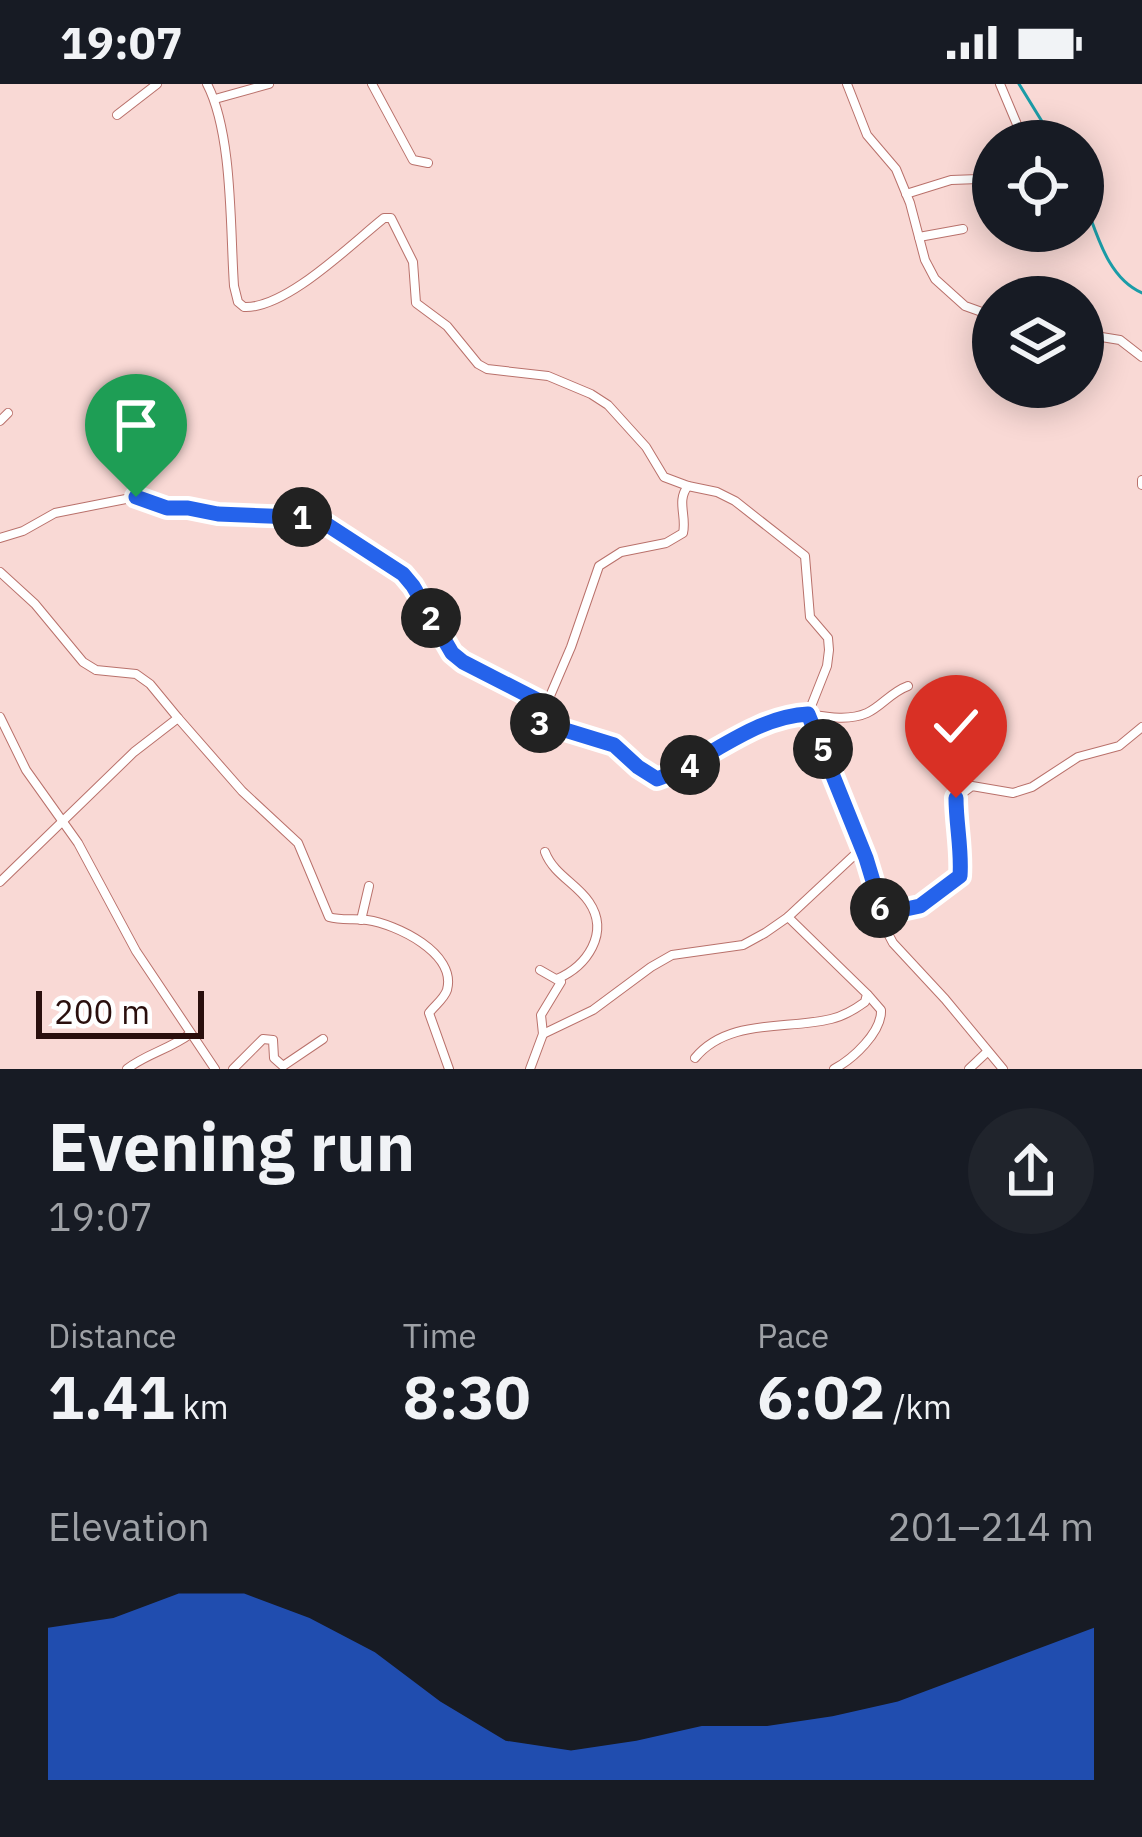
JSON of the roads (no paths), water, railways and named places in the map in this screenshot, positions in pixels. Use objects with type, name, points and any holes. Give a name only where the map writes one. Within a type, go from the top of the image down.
[{"type":"street","points":[[117,115],[157,84]]},
{"type":"street","points":[[207,84],[225,155],[233,286],[244,308],[260,307],[290,293],[384,218],[391,218],[413,262],[416,304],[447,326],[478,364],[548,376],[590,394],[608,405],[634,433],[664,476],[736,501],[805,556],[810,616],[828,638],[829,650],[808,714],[862,848],[885,928],[1003,1069]]},
{"type":"street","points":[[214,99],[269,84]]},
{"type":"street","points":[[372,84],[412,160],[428,163]]},
{"type":"street","points":[[847,84],[867,135],[896,169],[935,279],[972,308]]},
{"type":"street","points":[[1000,84],[1015,120]]},
{"type":"street","points":[[906,194],[951,180],[972,179]]},
{"type":"street","points":[[919,237],[964,229]]},
{"type":"street","points":[[1104,337],[1120,340],[1142,358]]},
{"type":"street","points":[[0,421],[8,413]]},
{"type":"street","points":[[688,486],[681,501],[683,533],[666,543],[621,552],[599,566],[539,722],[614,745],[657,779],[776,721],[808,714],[845,717],[867,712],[908,686]]},
{"type":"street","points":[[0,538],[55,513],[136,497],[167,508],[314,519],[403,574],[452,653],[463,662],[545,704]]},
{"type":"street","points":[[0,572],[82,662],[103,672],[136,674],[150,684],[242,791],[298,843],[329,917],[390,926],[432,951],[448,976],[442,1000],[429,1012],[449,1069]]},
{"type":"street","points":[[0,717],[26,770],[64,821],[136,951],[215,1069]]},
{"type":"street","points":[[0,882],[134,752],[178,718]]},
{"type":"street","points":[[883,914],[920,906],[960,876],[956,798],[962,791],[972,786],[1013,793],[1032,787],[1078,758],[1119,746],[1142,728]]},
{"type":"street","points":[[543,1034],[593,1010],[671,955],[743,945],[788,917],[862,848]]},
{"type":"street","points":[[544,853],[560,876],[591,904],[597,931],[584,962],[557,979]]},
{"type":"street","points":[[361,920],[369,886]]},
{"type":"street","points":[[788,917],[881,1010],[881,1025],[834,1069]]},
{"type":"street","points":[[530,1069],[543,1034],[541,1015],[561,982],[540,970]]},
{"type":"street","points":[[695,1058],[711,1044],[756,1026],[836,1018],[865,1002],[866,994]]},
{"type":"street","points":[[127,1069],[190,1034]]},
{"type":"street","points":[[233,1069],[263,1039],[273,1040],[274,1058],[283,1066],[322,1039]]},
{"type":"street","points":[[969,1069],[987,1052]]},
{"type":"waterway","points":[[1019,84],[1041,120]]},
{"type":"waterway","points":[[1104,251],[1120,276],[1142,293]]}]
